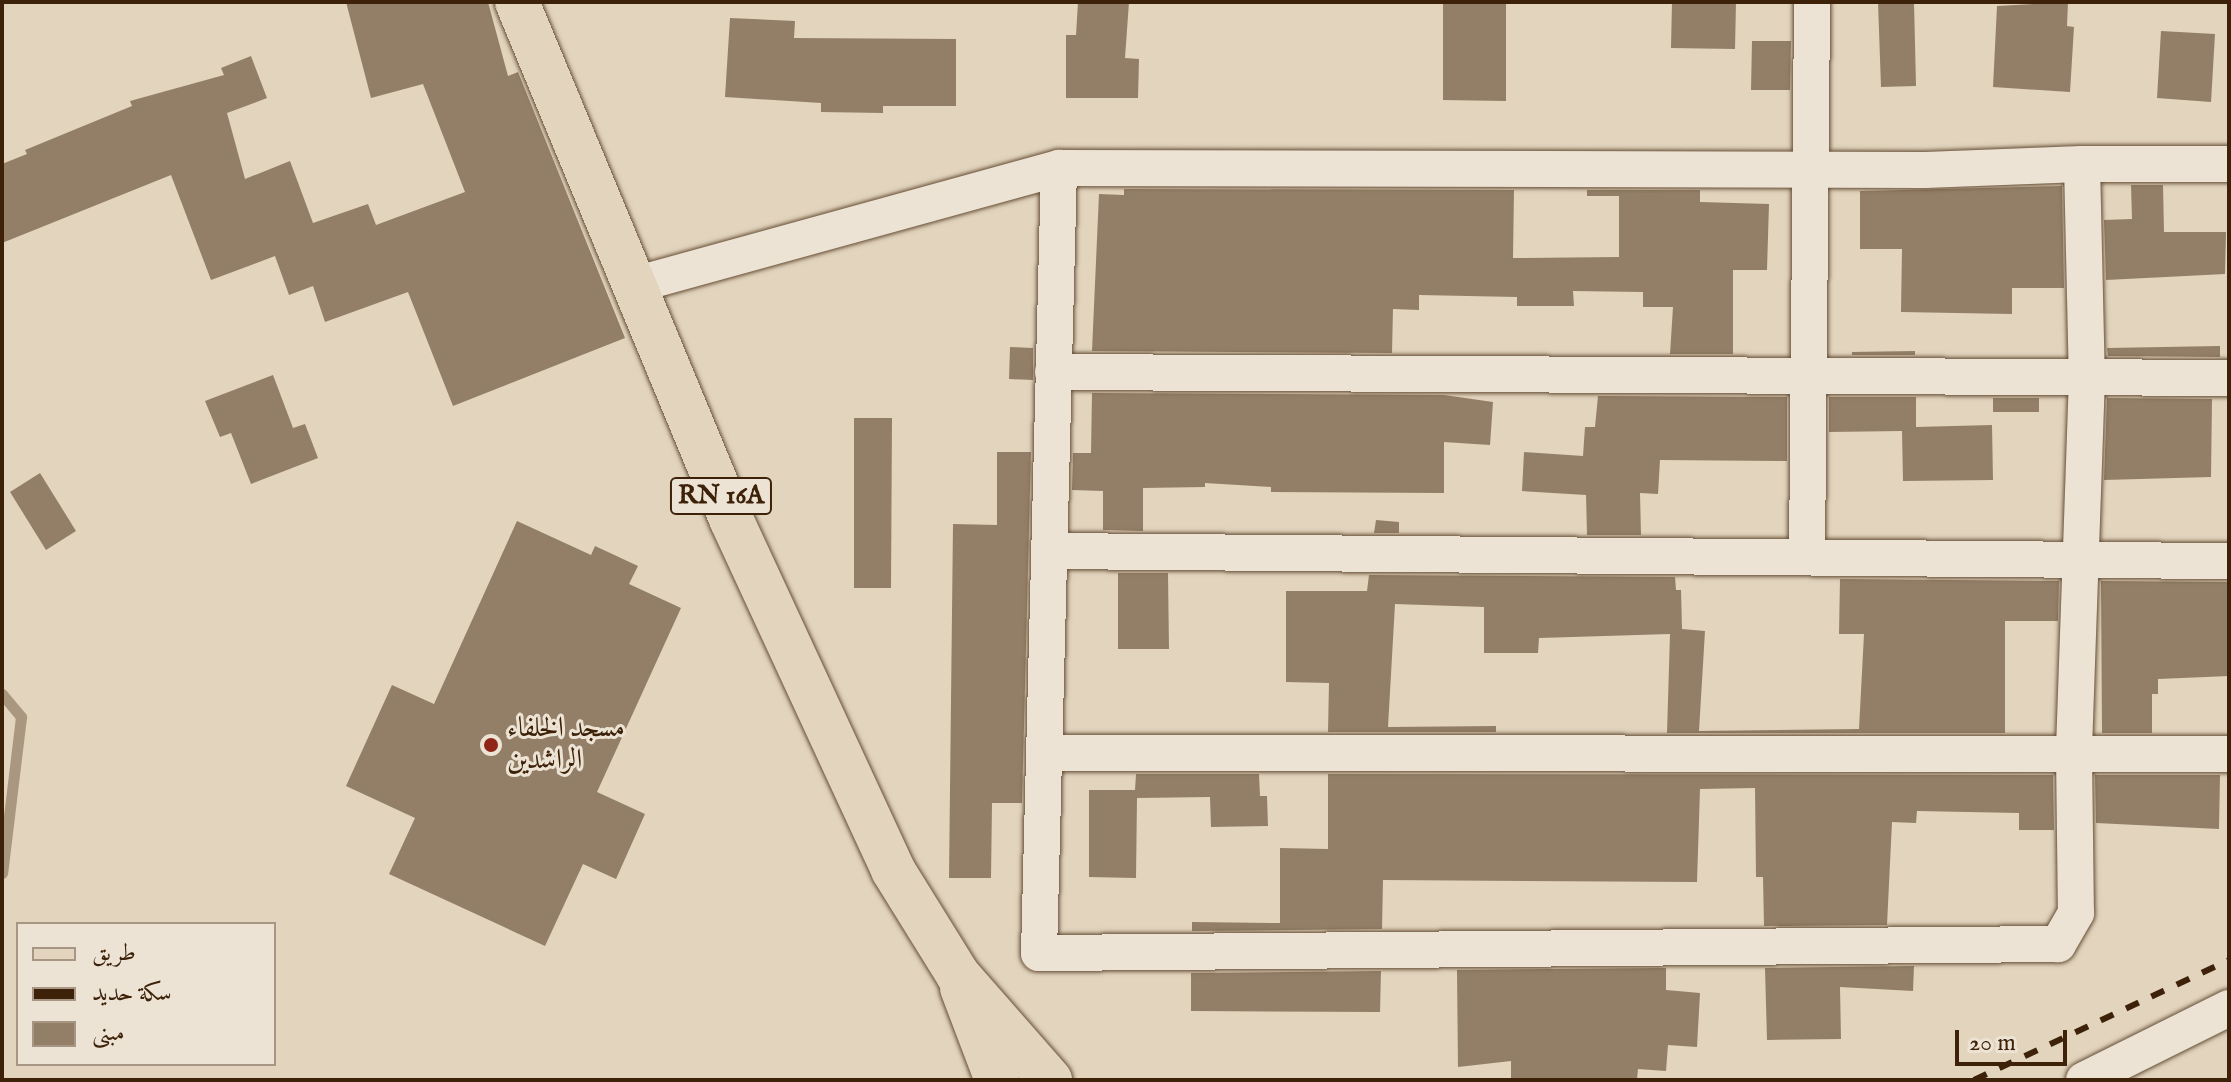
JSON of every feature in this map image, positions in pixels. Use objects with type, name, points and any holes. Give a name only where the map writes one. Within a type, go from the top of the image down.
[{"type":"main road","name":"RN 16A","points":[[517,2],[731,519],[886,856],[958,975],[1050,1080]]},
{"type":"main road","points":[[958,975],[997,1080]]},
{"type":"street","points":[[1807,557],[1813,169],[1812,2]]},
{"type":"street","points":[[1059,168],[1039,953],[2058,944],[2076,913],[2074,754],[2084,560],[2087,377],[2082,164]]},
{"type":"street","points":[[634,285],[1059,168],[1813,169],[2229,164]]},
{"type":"street","points":[[1053,372],[2229,378]]},
{"type":"street","points":[[1049,551],[2229,561]]},
{"type":"street","points":[[1044,753],[2229,754]]},
{"type":"street","points":[[2084,1080],[2115,1071],[2229,1008]]},
{"type":"building","points":[[346,2],[488,2],[508,76],[518,72],[625,338],[453,406],[408,292],[325,322],[313,286],[289,295],[275,256],[211,280],[171,175],[2,243],[2,164],[27,154],[25,150],[132,106],[130,101],[224,75],[221,68],[251,56],[267,98],[227,113],[245,179],[290,161],[313,223],[368,204],[376,225],[465,192],[423,84],[371,98]]},
{"type":"building","points":[[1078,2],[1129,2],[1125,58],[1139,59],[1138,98],[1066,98],[1066,35],[1076,35]]},
{"type":"building","points":[[1443,2],[1506,2],[1506,101],[1443,100]]},
{"type":"building","points":[[1672,2],[1736,2],[1735,49],[1671,48]]},
{"type":"building","points":[[1878,2],[1914,2],[1916,86],[1881,87]]},
{"type":"building","points":[[2068,2],[2067,26],[2074,27],[2070,92],[1993,87],[1997,6]]},
{"type":"building","points":[[730,18],[795,21],[794,38],[956,39],[956,106],[883,106],[883,113],[821,112],[821,103],[725,97]]},
{"type":"building","points":[[2161,31],[2215,34],[2211,102],[2157,98]]},
{"type":"building","points":[[1752,41],[1791,41],[1790,90],[1751,90]]},
{"type":"building","points":[[2131,185],[2163,185],[2164,232],[2226,232],[2225,274],[2106,280],[2104,220],[2132,219]]},
{"type":"building","points":[[2062,186],[2064,288],[2012,288],[2012,314],[1901,312],[1902,249],[1860,249],[1860,191]]},
{"type":"building","points":[[1124,189],[1514,190],[1513,258],[1619,257],[1619,196],[1587,196],[1587,190],[1700,190],[1700,202],[1769,204],[1767,270],[1733,270],[1733,354],[1670,354],[1673,307],[1643,307],[1643,292],[1573,291],[1574,306],[1517,306],[1517,297],[1419,295],[1419,310],[1393,309],[1392,353],[1092,351],[1099,194],[1124,195]]},
{"type":"building","points":[[2220,346],[2220,357],[2108,356],[2107,348]]},
{"type":"building","points":[[1010,347],[1033,348],[1033,380],[1009,379]]},
{"type":"building","points":[[1915,351],[1915,355],[1852,355],[1852,352]]},
{"type":"building","points":[[273,375],[293,428],[305,424],[318,458],[251,484],[231,433],[220,437],[205,401]]},
{"type":"building","points":[[1092,393],[1444,395],[1493,402],[1490,445],[1444,442],[1444,493],[1271,492],[1271,487],[1205,483],[1205,487],[1143,488],[1143,531],[1103,530],[1103,491],[1072,490],[1073,453],[1091,453]]},
{"type":"building","points":[[1598,396],[1787,397],[1787,461],[1660,460],[1658,494],[1640,493],[1641,535],[1587,535],[1586,495],[1522,491],[1524,452],[1583,456],[1585,427],[1595,427]]},
{"type":"building","points":[[1829,397],[1916,397],[1916,427],[1992,425],[1993,480],[1903,481],[1902,431],[1829,432]]},
{"type":"building","points":[[1993,398],[2039,398],[2039,412],[1993,412]]},
{"type":"building","points":[[2107,398],[2212,399],[2211,477],[2104,480]]},
{"type":"building","points":[[854,418],[892,418],[891,588],[854,588]]},
{"type":"building","points":[[997,452],[1031,452],[1022,803],[992,803],[991,878],[949,878],[953,524],[997,525]]},
{"type":"building","points":[[40,473],[76,531],[46,550],[10,492]]},
{"type":"building","points":[[1376,520],[1399,522],[1399,533],[1374,533]]},
{"type":"building","name":"مسجد الخلفاء الراشدين","points":[[517,521],[591,555],[595,546],[638,566],[629,584],[681,608],[597,792],[645,814],[616,879],[583,864],[545,946],[389,874],[415,818],[346,786],[392,685],[434,704]]},
{"type":"building","points":[[1118,573],[1168,573],[1169,649],[1118,649]]},
{"type":"building","points":[[1369,575],[1675,577],[1676,590],[1681,590],[1682,629],[1705,631],[1699,731],[1859,729],[1864,634],[1839,634],[1840,579],[2059,581],[2058,621],[2005,621],[2005,733],[1667,733],[1670,634],[1539,638],[1538,653],[1484,653],[1484,607],[1395,604],[1388,727],[1496,726],[1496,732],[1328,732],[1329,683],[1286,682],[1286,591],[1367,591]]},
{"type":"building","points":[[2101,581],[2229,582],[2229,676],[2158,679],[2158,694],[2152,694],[2152,733],[2102,733]]},
{"type":"building","points":[[1136,774],[1259,774],[1260,796],[1267,796],[1268,826],[1211,827],[1210,797],[1137,798],[1136,878],[1089,877],[1089,790],[1135,790]]},
{"type":"building","points":[[1328,774],[2053,775],[2054,830],[2019,830],[2019,813],[1917,811],[1916,823],[1892,822],[1887,925],[1764,926],[1763,877],[1756,877],[1755,788],[1700,789],[1697,882],[1383,880],[1382,929],[1192,931],[1192,922],[1280,923],[1280,848],[1328,849]]},
{"type":"building","points":[[2095,775],[2220,775],[2219,829],[2096,823]]},
{"type":"building","points":[[1914,966],[1913,991],[1840,987],[1841,1039],[1767,1040],[1765,968]]},
{"type":"building","points":[[1666,968],[1666,990],[1700,993],[1697,1047],[1668,1045],[1666,1071],[1638,1069],[1637,1079],[1511,1080],[1511,1061],[1458,1067],[1457,970]]},
{"type":"building","points":[[1381,971],[1380,1012],[1191,1011],[1191,973]]},
{"type":"waterway","points":[[2,694],[21,717],[2,873]]},
{"type":"railway","points":[[1974,1080],[2229,960]]},
{"type":"place","name":"مسجد الخلفاء الراشدين","points":[[491,745]]}]
